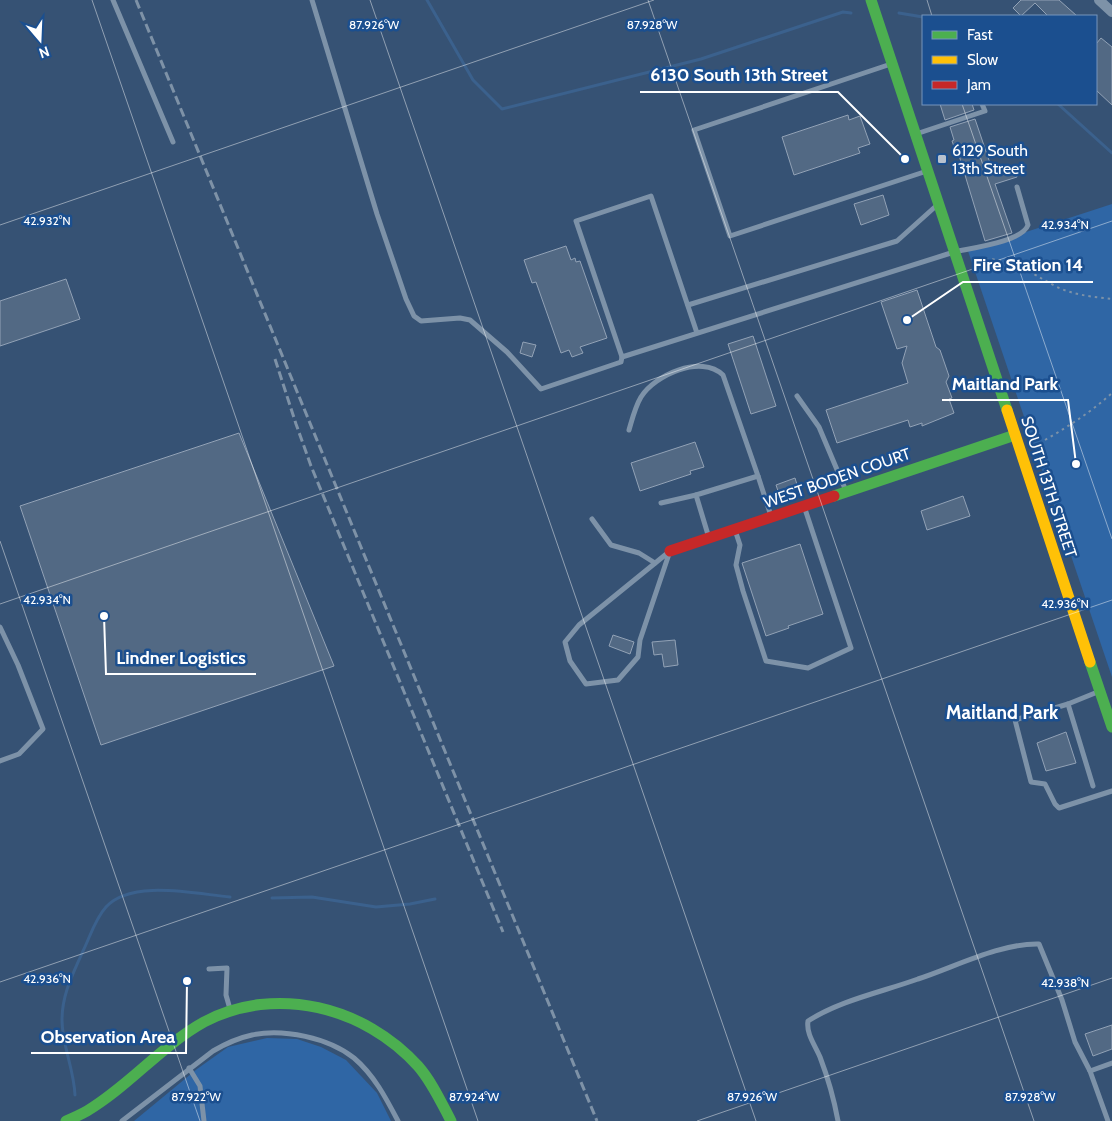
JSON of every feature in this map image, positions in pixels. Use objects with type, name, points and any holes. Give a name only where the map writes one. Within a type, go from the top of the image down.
[{"type":"street","name":"SOUTH 13TH STREET","points":[[871,0],[1112,727]]},
{"type":"street","points":[[1098,0],[1112,12]]},
{"type":"street","name":"WEST BODEN COURT","points":[[670,551],[1015,435]]},
{"type":"street","points":[[66,1121],[89,1110],[184,1035],[206,1021],[254,1005],[290,1003],[308,1004],[332,1010],[359,1020],[381,1032],[419,1066],[451,1121]]},
{"type":"lane","points":[[113,0],[173,142]]},
{"type":"lane","points":[[312,0],[377,214],[406,299],[414,316],[421,321],[460,318],[470,320],[506,352],[541,389],[620,362],[622,357],[576,221],[651,196],[697,334]]},
{"type":"lane","points":[[892,64],[694,130],[730,236],[928,171]]},
{"type":"lane","points":[[915,134],[985,111],[982,105]]},
{"type":"lane","points":[[622,357],[954,252],[985,246],[1025,232],[1028,225],[1017,187]]},
{"type":"lane","points":[[688,305],[897,241],[938,204]]},
{"type":"lane","points":[[629,430],[642,396],[664,376],[682,368],[694,366],[719,371],[723,375],[771,517]]},
{"type":"lane","points":[[797,396],[819,427],[846,492]]},
{"type":"lane","points":[[661,503],[696,495],[758,476]]},
{"type":"lane","points":[[696,495],[709,538]]},
{"type":"lane","points":[[735,530],[740,545],[736,565],[766,661],[808,668],[851,648],[804,506]]},
{"type":"lane","points":[[592,519],[611,545],[639,553],[655,563]]},
{"type":"lane","points":[[670,551],[640,640],[638,657],[618,680],[586,684],[570,661],[565,642],[578,625],[670,551]]},
{"type":"lane","points":[[0,627],[18,664],[44,730],[19,754],[0,761]]},
{"type":"lane","points":[[1100,690],[1068,704],[1016,720],[1031,782],[1046,784],[1054,804],[1059,808],[1112,791]]},
{"type":"lane","points":[[1068,704],[1093,786]]},
{"type":"lane","points":[[838,1121],[828,1080],[807,1028],[808,1021],[833,1008],[870,994],[1022,944],[1039,944],[1062,1000],[1075,1042],[1090,1071],[1108,1121]]},
{"type":"lane","points":[[209,969],[227,968],[226,995],[231,1012]]},
{"type":"lane","points":[[122,1121],[213,1050],[239,1038],[281,1032],[300,1035],[332,1046],[353,1058],[378,1085],[398,1121]]},
{"type":"lane","points":[[1090,1071],[1112,1063]]},
{"type":"lane","points":[[189,1068],[200,1086],[204,1121]]},
{"type":"path","points":[[980,259],[993,258],[1013,263],[1056,287],[1084,296],[1112,299]]},
{"type":"path","points":[[1045,440],[1068,428],[1092,411],[1112,393]]},
{"type":"shaded area","points":[[1112,204],[1112,677],[968,251]]},
{"type":"shaded area","points":[[267,1038],[297,1039],[321,1047],[346,1060],[377,1093],[391,1121],[134,1121],[197,1069],[228,1047]]},
{"type":"building","points":[[1021,0],[1059,0],[1076,15],[1047,15],[1035,3],[1022,15],[1013,8]]},
{"type":"building","points":[[1101,38],[1112,47],[1112,105],[1097,91],[1097,43]]},
{"type":"building","points":[[940,105],[972,105],[974,110],[945,120]]},
{"type":"building","points":[[848,115],[849,120],[860,116],[870,144],[858,148],[860,153],[794,175],[782,137]]},
{"type":"building","points":[[975,119],[994,175],[1015,168],[1017,177],[995,184],[1012,233],[985,241],[958,152],[956,152],[952,141],[954,140],[950,127]]},
{"type":"building","points":[[883,195],[889,215],[861,225],[854,204]]},
{"type":"building","points":[[566,246],[571,260],[575,258],[576,262],[580,261],[607,338],[580,347],[583,353],[572,357],[569,350],[561,353],[536,282],[532,283],[524,260]]},
{"type":"building","points":[[66,279],[80,319],[0,346],[0,301]]},
{"type":"building","points":[[917,290],[936,347],[940,350],[949,376],[946,382],[952,398],[949,399],[954,413],[922,426],[922,423],[910,427],[908,420],[837,443],[826,410],[908,383],[902,363],[907,346],[897,349],[881,302]]},
{"type":"building","points":[[753,336],[776,406],[751,414],[728,344]]},
{"type":"building","points":[[523,342],[536,345],[532,357],[520,353]]},
{"type":"building","points":[[239,433],[334,666],[101,745],[20,506]]},
{"type":"building","points":[[695,442],[704,467],[690,471],[691,474],[640,491],[631,463]]},
{"type":"building","points":[[795,478],[798,488],[779,494],[776,485]]},
{"type":"building","points":[[963,496],[970,516],[927,530],[921,511]]},
{"type":"building","points":[[800,544],[823,614],[766,636],[742,563]]},
{"type":"building","points":[[613,635],[634,642],[630,654],[609,646]]},
{"type":"building","points":[[675,640],[678,665],[664,667],[662,654],[654,655],[652,642]]},
{"type":"building","points":[[1066,732],[1076,763],[1046,771],[1037,743]]},
{"type":"building","points":[[1112,1025],[1112,1049],[1093,1056],[1085,1034]]},
{"type":"waterway","points":[[427,0],[473,80],[502,109],[701,59],[843,12],[851,13]]},
{"type":"waterway","points":[[899,13],[922,17]]},
{"type":"waterway","points":[[1059,105],[1112,153]]},
{"type":"waterway","points":[[75,1095],[73,1076],[64,1039],[62,1011],[72,976],[102,912],[117,898],[131,893],[147,891],[182,891],[230,897]]},
{"type":"waterway","points":[[272,898],[312,897],[376,907],[410,904],[435,899]]},
{"type":"railway","points":[[136,0],[597,1121]]},
{"type":"railway","points":[[275,359],[311,466],[503,932]]},
{"type":"traffic: fast","points":[[871,0],[1007,410]]},
{"type":"traffic: fast","points":[[834,496],[1015,435]]},
{"type":"traffic: fast","points":[[1090,662],[1112,727]]},
{"type":"traffic: fast","points":[[66,1121],[102,1101],[173,1043],[204,1022],[232,1011],[260,1005],[289,1004],[318,1008],[346,1016],[372,1029],[397,1046],[423,1072],[451,1121]]},
{"type":"traffic: slow","points":[[1007,410],[1090,662]]},
{"type":"traffic: jam","points":[[670,551],[834,496]]},
{"type":"place","name":"6130 South 13th Street","points":[[905,159]]},
{"type":"place","name":"6129 South 13th Street","points":[[942,159]]},
{"type":"place","name":"Fire Station 14","points":[[907,320]]},
{"type":"place","name":"Maitland Park","points":[[1076,464]]},
{"type":"place","name":"Lindner Logistics","points":[[104,616]]},
{"type":"place","name":"Observation Area","points":[[187,981]]},
{"type":"district","name":"Maitland Park","points":[[1002,712]]}]
